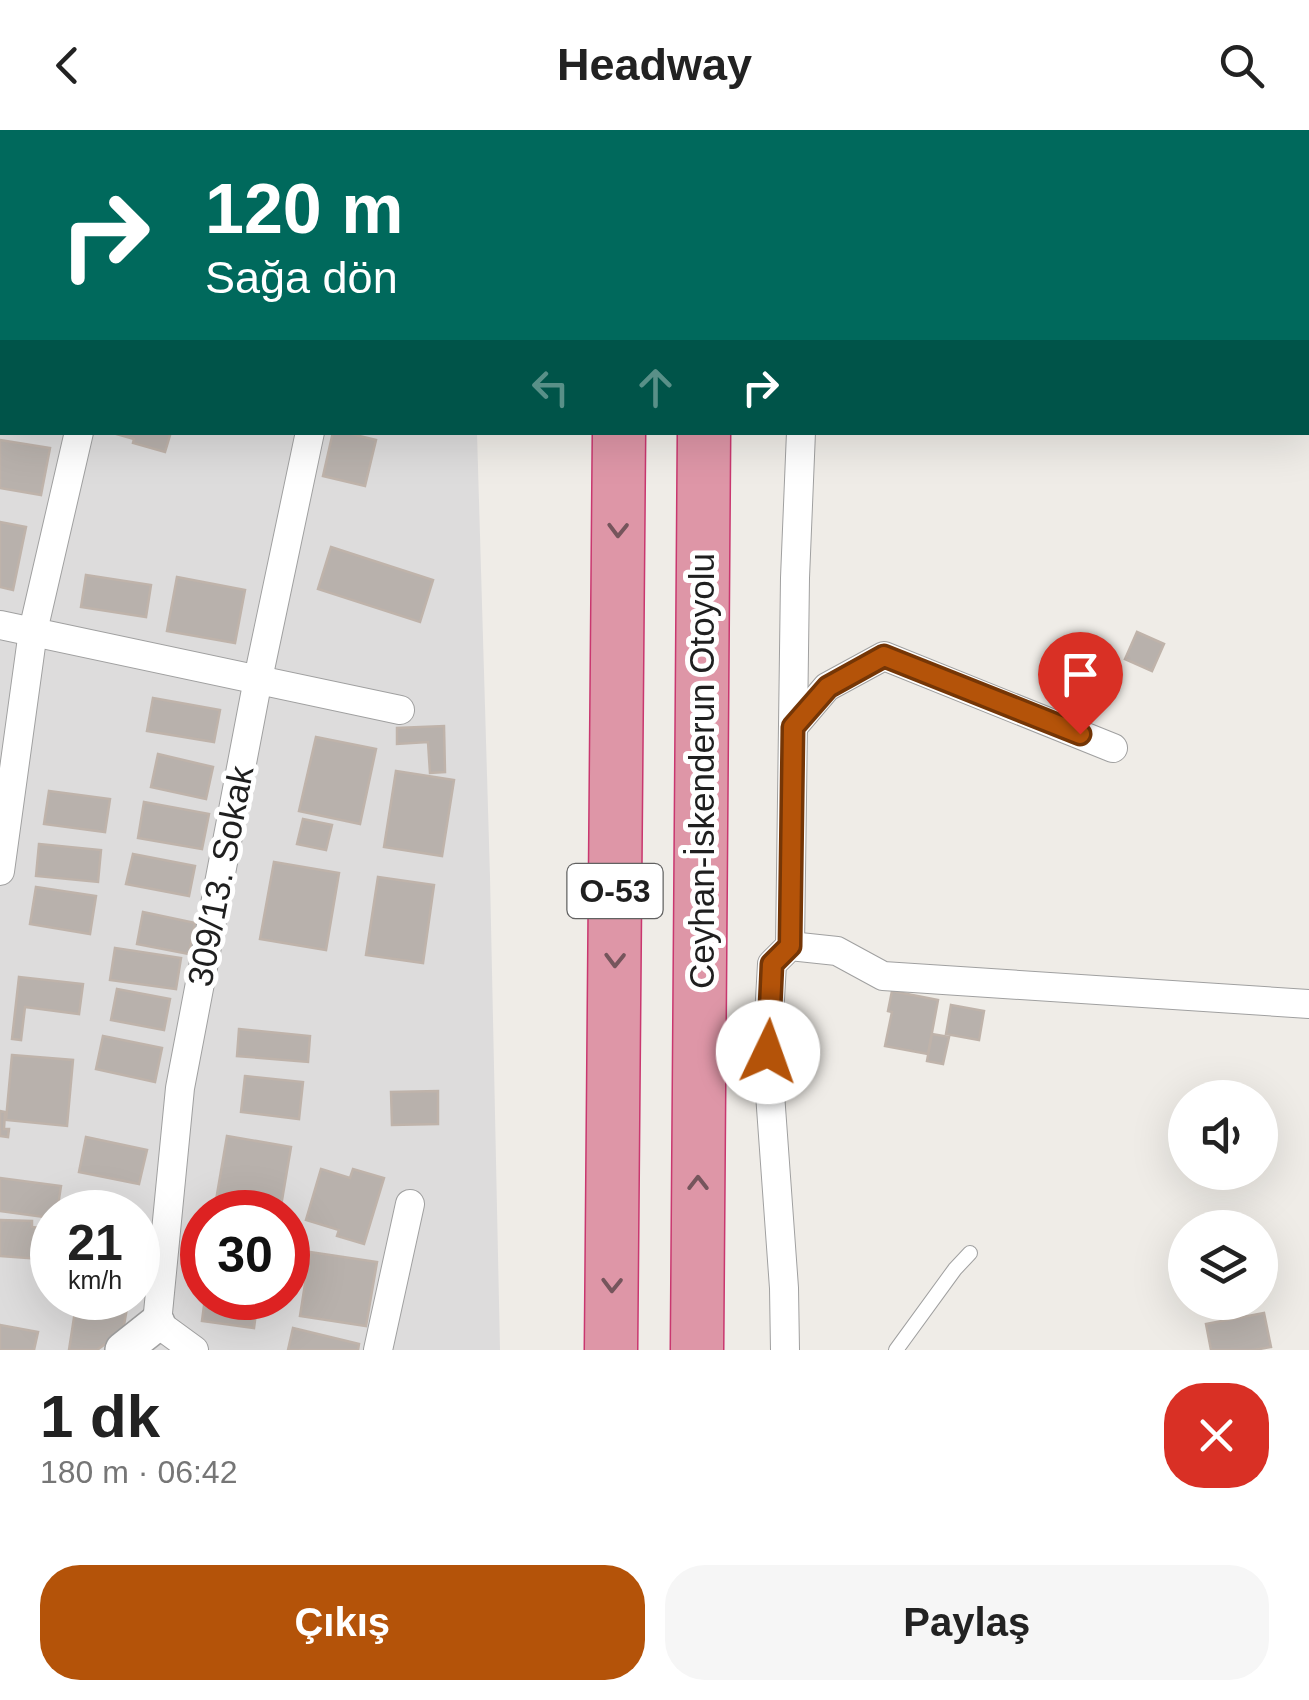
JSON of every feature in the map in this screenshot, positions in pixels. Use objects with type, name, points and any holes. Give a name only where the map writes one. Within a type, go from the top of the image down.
[{"type":"highway","name":"O-53","points":[[611,1350],[619,435]]},
{"type":"highway","name":"Ceyhan-İskenderun Otoyolu","points":[[696,1350],[704,435]]},
{"type":"street","points":[[0,871],[33,630],[78,435]]},
{"type":"street","name":"309/13. Sokak","points":[[158,1322],[180,1088],[309,435]]},
{"type":"street","points":[[785,1350],[768,1052],[772,964],[790,946],[801,435]]},
{"type":"street","points":[[0,625],[400,710]]},
{"type":"street","points":[[793,727],[828,687],[884,656],[1114,748]]},
{"type":"street","points":[[790,946],[837,951],[883,976],[1309,1004]]},
{"type":"street","points":[[378,1350],[410,1204]]},
{"type":"street","points":[[123,1350],[158,1322],[194,1350]]},
{"type":"lane","points":[[896,1350],[970,1254]]},
{"type":"shaded area","points":[[0,435],[477,435],[500,1350],[0,1350]]},
{"type":"building","points":[[120,435],[170,435],[165,452],[133,443],[134,439]]},
{"type":"building","points":[[332,435],[376,440],[365,486],[323,476]]},
{"type":"building","points":[[0,440],[50,448],[41,495],[0,488]]},
{"type":"building","points":[[0,522],[26,527],[13,590],[0,587]]},
{"type":"building","points":[[331,547],[433,580],[420,622],[318,589]]},
{"type":"building","points":[[86,575],[151,585],[146,617],[81,607]]},
{"type":"building","points":[[177,577],[245,590],[235,643],[167,631]]},
{"type":"building","points":[[1137,632],[1164,644],[1152,671],[1125,659]]},
{"type":"building","points":[[153,698],[220,710],[214,742],[147,731]]},
{"type":"building","points":[[444,726],[445,772],[430,773],[428,742],[397,744],[397,728]]},
{"type":"building","points":[[316,737],[376,749],[360,824],[299,811]]},
{"type":"building","points":[[158,754],[213,767],[206,799],[151,787]]},
{"type":"building","points":[[396,771],[454,780],[442,856],[384,847]]},
{"type":"building","points":[[49,791],[110,799],[105,832],[44,824]]},
{"type":"building","points":[[144,802],[209,814],[202,849],[138,838]]},
{"type":"building","points":[[303,819],[332,825],[326,850],[297,844]]},
{"type":"building","points":[[39,844],[101,850],[98,882],[36,876]]},
{"type":"building","points":[[133,854],[195,866],[189,896],[126,884]]},
{"type":"building","points":[[274,862],[339,873],[326,950],[260,939]]},
{"type":"building","points":[[378,877],[434,885],[423,963],[366,955]]},
{"type":"building","points":[[36,887],[96,896],[90,934],[30,924]]},
{"type":"building","points":[[143,912],[195,923],[189,954],[137,944]]},
{"type":"building","points":[[115,948],[181,958],[176,989],[110,980]]},
{"type":"building","points":[[19,977],[83,984],[79,1014],[25,1007],[21,1040],[12,1039]]},
{"type":"building","points":[[117,989],[170,999],[164,1030],[111,1020]]},
{"type":"building","points":[[892,991],[938,1000],[928,1054],[885,1046]]},
{"type":"building","points":[[951,1005],[984,1011],[979,1040],[946,1034]]},
{"type":"building","points":[[239,1029],[310,1036],[308,1062],[237,1056]]},
{"type":"building","points":[[932,1034],[949,1037],[943,1064],[927,1061]]},
{"type":"building","points":[[103,1036],[162,1048],[155,1082],[96,1069]]},
{"type":"building","points":[[12,1055],[73,1060],[67,1126],[6,1120]]},
{"type":"building","points":[[245,1076],[303,1082],[299,1119],[241,1112]]},
{"type":"building","points":[[438,1091],[438,1124],[392,1125],[391,1092]]},
{"type":"building","points":[[0,1111],[5,1112],[4,1129],[9,1129],[8,1137],[0,1136]]},
{"type":"building","points":[[227,1136],[291,1147],[284,1190],[218,1190]]},
{"type":"building","points":[[86,1137],[147,1150],[139,1184],[79,1172]]},
{"type":"building","points":[[321,1169],[350,1178],[353,1169],[384,1178],[364,1244],[337,1236],[339,1230],[310,1221],[310,1206]]},
{"type":"building","points":[[0,1178],[61,1186],[60,1190],[30,1190],[30,1215],[0,1211]]},
{"type":"building","points":[[0,1220],[30,1221],[30,1258],[0,1256]]},
{"type":"building","points":[[310,1252],[377,1262],[366,1326],[310,1318]]},
{"type":"building","points":[[74,1320],[125,1320],[123,1331],[97,1350],[69,1350]]},
{"type":"building","points":[[202,1320],[255,1320],[254,1328]]},
{"type":"building","points":[[1265,1320],[1271,1347],[1211,1350],[1206,1324]]},
{"type":"building","points":[[0,1325],[38,1332],[34,1350],[0,1350]]},
{"type":"building","points":[[293,1328],[359,1344],[358,1350],[288,1350]]},
{"type":"route","points":[[768,1052],[772,964],[790,946],[793,727],[828,687],[884,656],[1080,734]]}]
